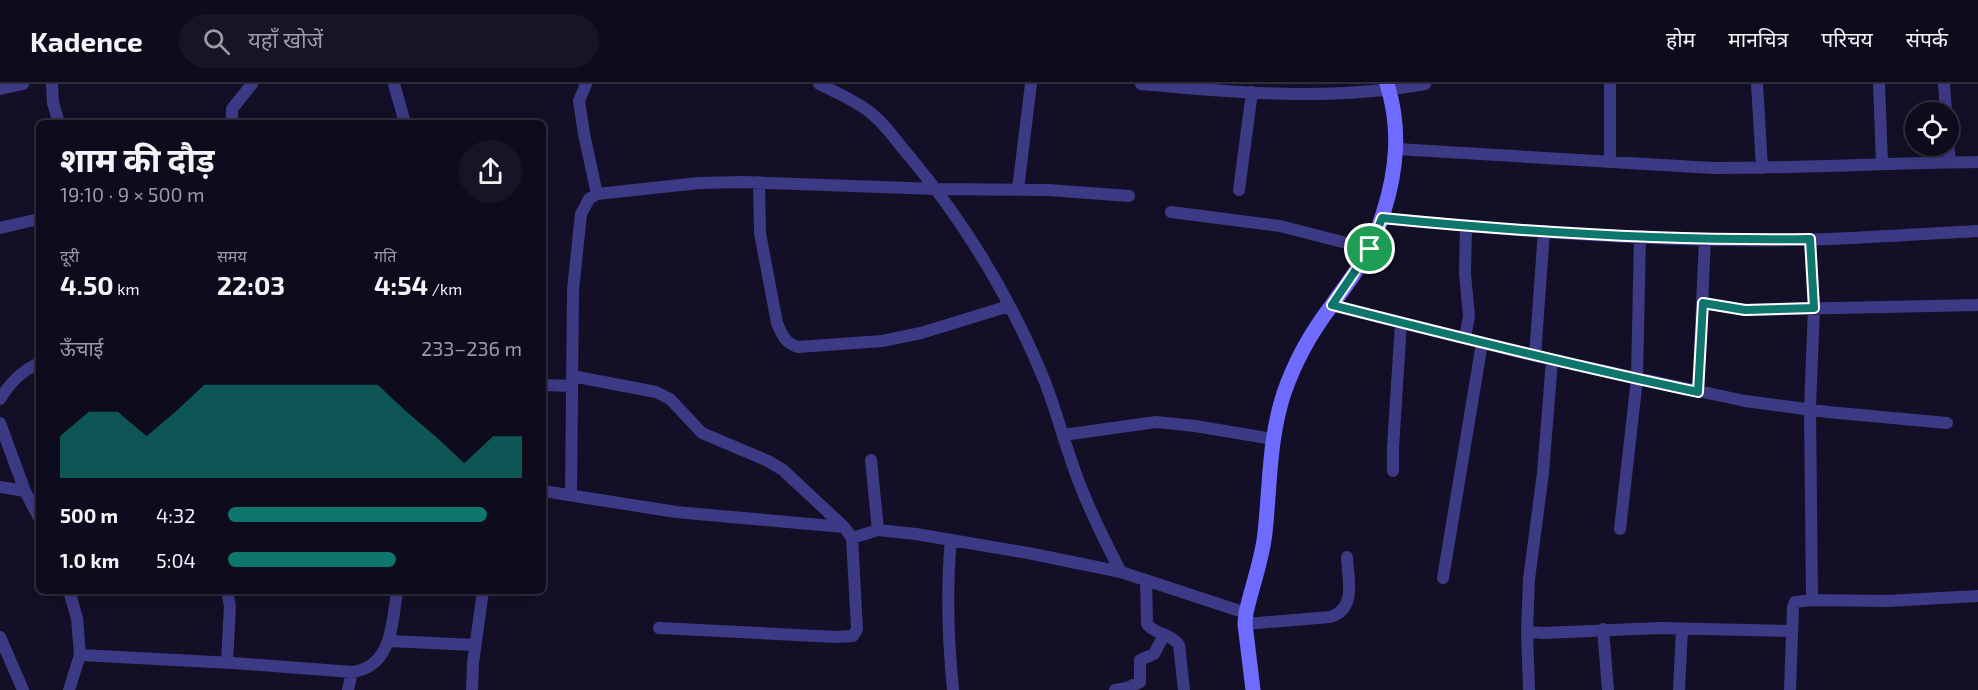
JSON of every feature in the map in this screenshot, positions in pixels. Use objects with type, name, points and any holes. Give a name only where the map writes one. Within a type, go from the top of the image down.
[{"type":"main road","points":[[1253,690],[1246,619],[1264,535],[1273,439],[1284,393],[1293,370],[1320,321],[1370,249],[1382,218],[1397,149],[1396,122],[1388,87]]},
{"type":"street","points":[[0,89],[23,84]]},
{"type":"street","points":[[52,84],[53,103],[58,120]]},
{"type":"street","points":[[232,120],[232,109],[252,84]]},
{"type":"street","points":[[394,84],[404,120]]},
{"type":"street","points":[[586,84],[579,101],[597,194]]},
{"type":"street","points":[[819,84],[868,110],[882,124],[937,189],[983,257],[1045,382],[1080,484],[1105,543],[1121,572]]},
{"type":"street","points":[[1018,189],[1031,84]]},
{"type":"street","points":[[1141,84],[1309,95],[1425,84]]},
{"type":"street","points":[[1610,84],[1610,162]]},
{"type":"street","points":[[1757,84],[1762,168]]},
{"type":"street","points":[[1880,84],[1882,163]]},
{"type":"street","points":[[1944,84],[1945,102]]},
{"type":"street","points":[[1239,190],[1252,92]]},
{"type":"street","points":[[1397,149],[1713,168],[1978,162]]},
{"type":"street","points":[[1949,156],[1950,162]]},
{"type":"street","points":[[759,182],[760,233],[782,337],[790,345],[798,347],[882,341],[921,333],[1009,306]]},
{"type":"street","points":[[571,495],[573,290],[581,214],[589,199],[597,194],[699,183],[759,182],[937,189],[1048,190],[1129,196]]},
{"type":"street","points":[[1171,212],[1280,226],[1370,249]]},
{"type":"street","points":[[1382,218],[1466,226],[1705,240],[1810,239],[1978,231]]},
{"type":"street","points":[[0,228],[36,220]]},
{"type":"street","points":[[1465,338],[1469,316],[1465,274],[1466,226]]},
{"type":"street","points":[[1535,357],[1544,231]]},
{"type":"street","points":[[1620,529],[1637,379],[1640,236]]},
{"type":"street","points":[[1810,239],[1814,308],[1810,408],[1812,600]]},
{"type":"street","points":[[1698,392],[1705,240]]},
{"type":"street","points":[[1703,303],[1745,310],[1978,305]]},
{"type":"street","points":[[1332,305],[1535,357],[1698,392],[1828,412],[1947,423]]},
{"type":"street","points":[[1393,471],[1401,322]]},
{"type":"street","points":[[1443,578],[1482,343]]},
{"type":"street","points":[[1529,690],[1527,632],[1529,579],[1543,473],[1552,360]]},
{"type":"street","points":[[0,399],[16,377],[36,364]]},
{"type":"street","points":[[546,385],[572,381],[656,392],[670,399],[702,433],[768,461],[783,470],[844,526],[852,538],[857,630],[854,636],[659,628]]},
{"type":"street","points":[[1063,435],[1156,422],[1273,439]]},
{"type":"street","points":[[0,423],[25,491],[36,512]]},
{"type":"street","points":[[871,460],[878,530]]},
{"type":"street","points":[[0,487],[25,491]]},
{"type":"street","points":[[546,491],[676,512],[844,526]]},
{"type":"street","points":[[852,538],[878,530],[1028,553],[1121,572],[1246,619],[1330,617],[1338,614],[1346,607],[1349,594],[1347,557]]},
{"type":"street","points":[[951,540],[947,580],[948,638],[953,690]]},
{"type":"street","points":[[1146,580],[1147,624],[1153,630],[1175,639],[1179,645],[1184,690]]},
{"type":"street","points":[[69,690],[81,655],[77,618],[70,594]]},
{"type":"street","points":[[227,662],[230,606],[228,594]]},
{"type":"street","points":[[81,655],[363,671],[374,666],[389,641],[397,594]]},
{"type":"street","points":[[472,690],[472,663],[483,594]]},
{"type":"street","points":[[1790,690],[1793,604],[1795,602],[1812,600],[1886,601],[1978,596]]},
{"type":"street","points":[[1527,632],[1603,629],[1792,631]]},
{"type":"street","points":[[1603,629],[1608,690]]},
{"type":"street","points":[[1679,690],[1682,629]]},
{"type":"street","points":[[1115,690],[1128,688],[1140,682],[1140,660],[1152,655],[1164,635]]},
{"type":"street","points":[[0,637],[23,690]]},
{"type":"street","points":[[389,641],[475,645]]},
{"type":"street","points":[[348,690],[352,672]]},
{"type":"route","points":[[1382,218],[1596,234],[1719,240],[1810,239],[1814,308],[1745,310],[1703,303],[1698,392],[1535,357],[1332,305],[1370,249],[1382,218]]}]
